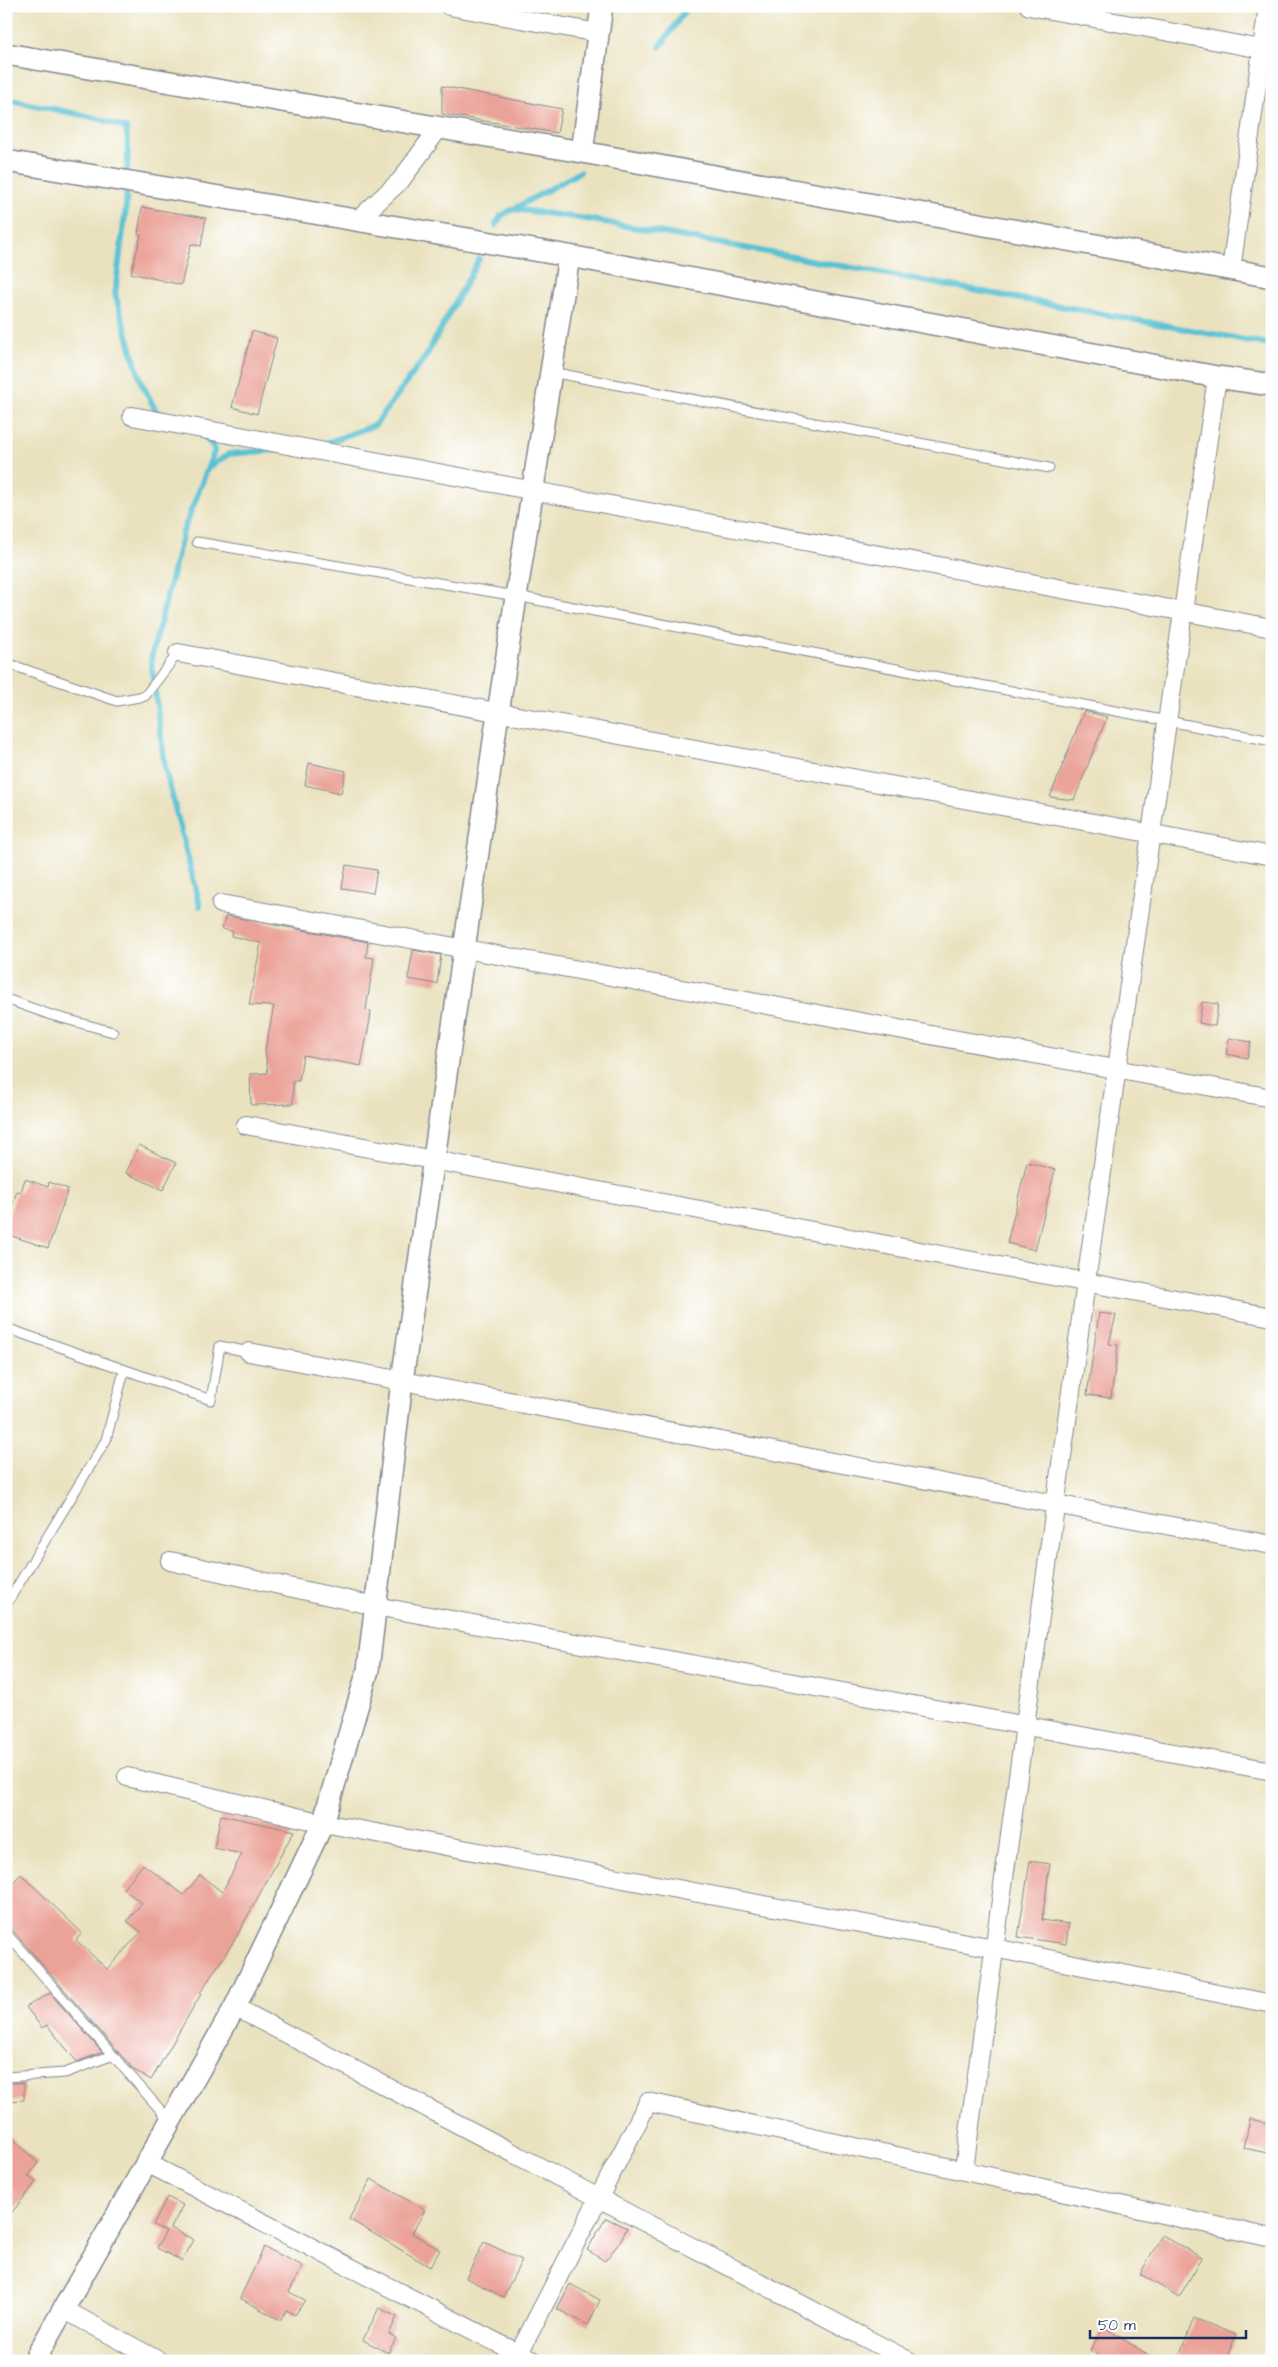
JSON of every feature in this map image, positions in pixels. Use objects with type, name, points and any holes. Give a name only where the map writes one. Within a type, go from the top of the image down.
[{"type":"street","points":[[449,6],[598,33]]},
{"type":"street","points":[[582,152],[602,6]]},
{"type":"street","points":[[1029,6],[1267,50]]},
{"type":"street","points":[[1230,270],[1267,50],[1268,6]]},
{"type":"street","points":[[6,54],[582,152],[1272,277]]},
{"type":"street","points":[[358,220],[401,180],[439,128]]},
{"type":"street","points":[[6,161],[569,256],[1272,386]]},
{"type":"street","points":[[34,2361],[235,2007],[323,1823],[368,1670],[402,1381],[498,712],[569,256]]},
{"type":"street","points":[[964,2169],[1116,1069],[1217,377]]},
{"type":"street","points":[[132,416],[1272,628]]},
{"type":"street","points":[[178,653],[1272,856]]},
{"type":"street","points":[[220,904],[1272,1098]]},
{"type":"street","points":[[246,1125],[1272,1317]]},
{"type":"street","points":[[249,1352],[1272,1545]]},
{"type":"street","points":[[170,1561],[375,1606],[1272,1771]]},
{"type":"street","points":[[127,1777],[323,1823],[994,1948],[1272,2004]]},
{"type":"street","points":[[235,2007],[909,2361]]},
{"type":"street","points":[[147,2163],[523,2358],[648,2102],[964,2169],[1272,2238]]},
{"type":"street","points":[[63,2309],[159,2361]]},
{"type":"lane","points":[[551,372],[1049,468]]},
{"type":"lane","points":[[197,542],[516,596],[1272,741]]},
{"type":"lane","points":[[6,663],[117,701],[145,696],[178,653]]},
{"type":"lane","points":[[6,999],[51,1015],[112,1032]]},
{"type":"lane","points":[[6,1328],[211,1400],[220,1346],[249,1352]]},
{"type":"lane","points":[[6,1605],[106,1440],[124,1371]]},
{"type":"lane","points":[[6,1933],[170,2122]]},
{"type":"lane","points":[[6,2077],[65,2074],[113,2056]]},
{"type":"building","points":[[442,86],[562,109],[557,133],[442,114]]},
{"type":"building","points":[[142,207],[206,218],[201,246],[191,244],[181,285],[131,273],[141,235],[138,235]]},
{"type":"building","points":[[252,331],[277,338],[257,414],[232,407]]},
{"type":"building","points":[[1084,711],[1107,717],[1074,800],[1050,797]]},
{"type":"building","points":[[309,763],[346,771],[341,793],[305,785]]},
{"type":"building","points":[[346,865],[377,870],[373,893],[342,888]]},
{"type":"building","points":[[226,916],[368,942],[366,957],[374,958],[366,1010],[371,1011],[370,1020],[361,1066],[303,1055],[299,1081],[293,1081],[293,1104],[251,1105],[250,1074],[268,1073],[265,1050],[274,1006],[249,1005],[261,943],[231,936],[232,931],[222,929]]},
{"type":"building","points":[[413,950],[441,955],[437,984],[408,979]]},
{"type":"building","points":[[1202,1002],[1218,1004],[1215,1026],[1199,1023]]},
{"type":"building","points":[[1229,1038],[1251,1042],[1247,1058],[1226,1054]]},
{"type":"building","points":[[139,1145],[176,1163],[163,1190],[126,1173]]},
{"type":"building","points":[[1027,1162],[1055,1170],[1035,1250],[1007,1243]]},
{"type":"building","points":[[25,1179],[48,1187],[49,1182],[68,1189],[48,1248],[6,1234],[6,1224],[17,1191],[21,1192]]},
{"type":"building","points":[[1099,1313],[1116,1315],[1109,1344],[1118,1345],[1111,1398],[1087,1395]]},
{"type":"building","points":[[221,1815],[294,1831],[234,1941],[200,1993],[151,2080],[134,2070],[15,1933],[6,1927],[6,1889],[21,1874],[82,1933],[76,1940],[107,1969],[141,1932],[127,1921],[142,1903],[123,1889],[143,1864],[184,1895],[200,1875],[222,1892],[242,1854],[214,1848]]},
{"type":"building","points":[[1030,1861],[1050,1864],[1042,1920],[1069,1924],[1066,1944],[1018,1937]]},
{"type":"building","points":[[50,1993],[102,2052],[77,2062],[47,2025],[42,2028],[26,2007]]},
{"type":"building","points":[[6,2083],[24,2083],[24,2100],[6,2101]]},
{"type":"building","points":[[1250,2119],[1272,2124],[1272,2154],[1244,2148]]},
{"type":"building","points":[[6,2132],[38,2163],[28,2176],[36,2182],[6,2220]]},
{"type":"building","points":[[371,2179],[425,2210],[412,2233],[440,2250],[430,2267],[349,2219]]},
{"type":"building","points":[[167,2197],[183,2205],[171,2228],[194,2240],[182,2261],[157,2248],[166,2231],[153,2225]]},
{"type":"building","points":[[606,2218],[627,2228],[619,2243],[605,2261],[587,2250]]},
{"type":"building","points":[[1162,2235],[1202,2258],[1179,2297],[1140,2274]]},
{"type":"building","points":[[484,2242],[522,2260],[503,2297],[466,2278]]},
{"type":"building","points":[[264,2247],[303,2266],[289,2292],[305,2300],[295,2315],[287,2310],[280,2320],[240,2298]]},
{"type":"building","points":[[570,2284],[600,2300],[588,2325],[557,2309]]},
{"type":"building","points":[[379,2308],[397,2317],[389,2334],[396,2338],[388,2353],[363,2340]]},
{"type":"building","points":[[1194,2318],[1236,2335],[1225,2361],[1177,2361]]},
{"type":"building","points":[[1104,2327],[1158,2361],[1106,2361],[1090,2350]]},
{"type":"waterway","points":[[660,47],[688,6]]},
{"type":"waterway","points":[[6,99],[96,118],[126,128],[128,143],[126,207],[115,294],[141,382],[157,413],[164,415]]},
{"type":"waterway","points":[[496,225],[501,216],[580,172]]},
{"type":"waterway","points":[[514,209],[587,219],[1272,345]]},
{"type":"waterway","points":[[318,446],[375,425],[426,356],[479,259]]},
{"type":"waterway","points":[[200,906],[165,768],[151,659],[183,532],[215,449],[202,433]]},
{"type":"waterway","points":[[208,468],[229,454],[276,450]]}]
